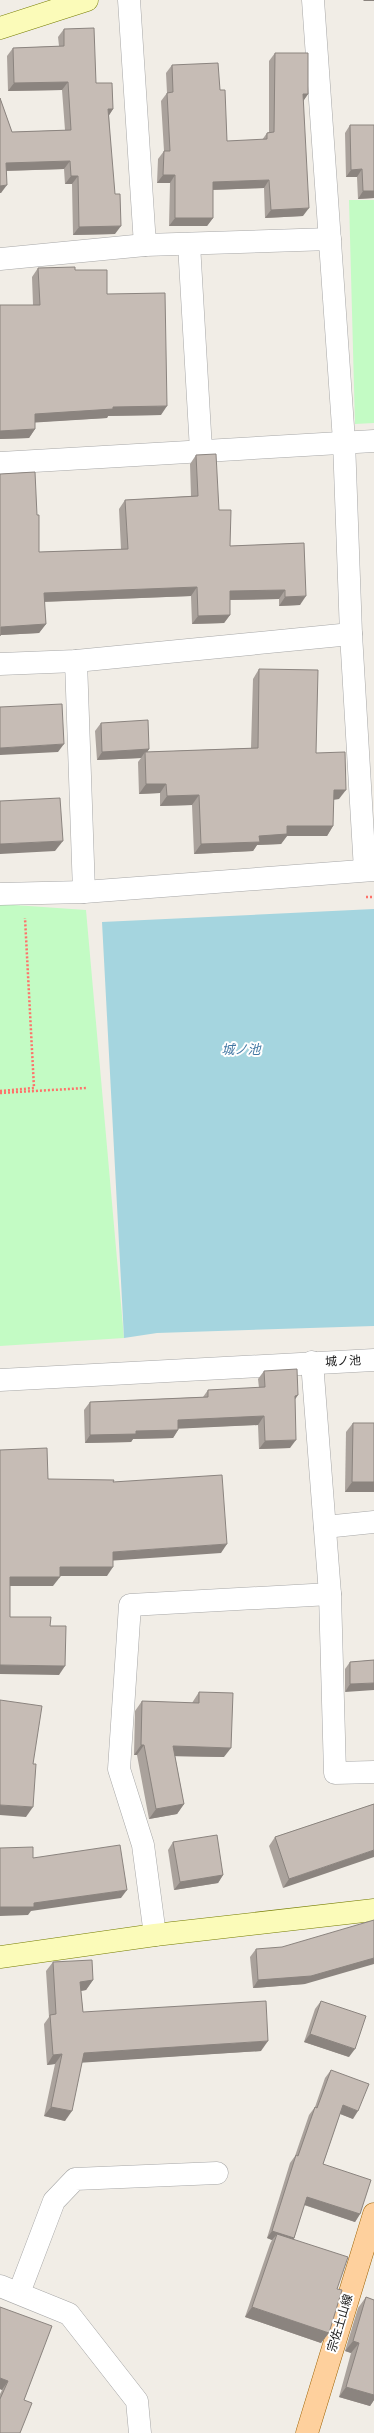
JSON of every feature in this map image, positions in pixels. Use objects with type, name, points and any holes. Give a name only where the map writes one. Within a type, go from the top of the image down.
[{"type":"main road","name":"宗佐土山線","points":[[307,2433],[374,2214]]},
{"type":"street","points":[[0,28],[61,4],[87,0]]},
{"type":"street","points":[[129,0],[145,245]]},
{"type":"street","points":[[0,894],[84,892],[370,870],[351,634],[344,441],[313,0]]},
{"type":"street","points":[[0,258],[145,245],[330,239]]},
{"type":"street","points":[[189,244],[201,450]]},
{"type":"street","points":[[0,463],[344,441],[374,441]]},
{"type":"street","points":[[0,664],[76,661],[351,634]]},
{"type":"street","points":[[76,661],[84,892]]},
{"type":"street","name":"城ノ池","points":[[0,1380],[312,1362],[374,1360]]},
{"type":"street","points":[[312,1362],[330,1594],[335,1774],[374,1772]]},
{"type":"street","points":[[325,1527],[374,1522]]},
{"type":"street","points":[[155,1935],[143,1845],[119,1769],[130,1605],[330,1594]]},
{"type":"street","points":[[0,1957],[155,1935],[374,1910]]},
{"type":"street","points":[[140,2433],[137,2402],[69,2314],[9,2289],[54,2201],[75,2179],[217,2173]]},
{"type":"path","points":[[0,1092],[34,1088],[24,894]]},
{"type":"path","points":[[0,1092],[86,1088]]},
{"type":"green space","points":[[349,200],[374,200],[374,423],[355,424]]},
{"type":"green space","points":[[0,904],[86,910],[124,1338],[0,1346]]},
{"type":"water","name":"城ノ池","points":[[374,909],[374,1326],[157,1333],[124,1338],[102,922]]},
{"type":"building","points":[[94,28],[96,83],[112,83],[113,109],[108,109],[115,194],[120,194],[121,226],[79,227],[78,176],[71,176],[70,161],[6,163],[7,185],[0,186],[0,98],[12,132],[71,130],[68,82],[14,83],[13,48],[64,46],[64,29]]},
{"type":"building","points":[[275,53],[308,53],[308,94],[303,94],[309,208],[271,210],[269,180],[213,182],[213,218],[175,218],[175,175],[163,175],[164,151],[170,151],[167,93],[173,92],[172,65],[218,63],[220,90],[225,90],[227,141],[267,139],[267,133],[274,132]]},
{"type":"building","points":[[350,125],[374,125],[374,191],[363,191],[362,169],[351,170]]},
{"type":"building","points":[[75,267],[75,270],[107,270],[107,294],[165,293],[167,406],[113,407],[113,409],[35,414],[35,429],[0,431],[0,305],[40,305],[38,268]]},
{"type":"building","points":[[216,454],[219,510],[231,510],[230,546],[304,543],[306,596],[285,597],[285,590],[230,591],[230,615],[198,616],[197,587],[44,593],[46,624],[1,627],[0,635],[0,474],[35,472],[37,515],[39,515],[39,552],[128,549],[125,500],[198,496],[196,455]]},
{"type":"building","points":[[259,669],[318,670],[316,753],[345,752],[346,790],[334,790],[333,826],[287,826],[287,834],[259,836],[260,842],[201,844],[199,795],[167,796],[166,784],[146,784],[145,752],[258,748]]},
{"type":"building","points":[[62,704],[64,744],[0,748],[0,707]]},
{"type":"building","points":[[148,720],[149,749],[102,752],[101,723]]},
{"type":"building","points":[[60,798],[63,841],[0,844],[0,801]]},
{"type":"building","points":[[297,1369],[298,1395],[295,1396],[296,1440],[265,1441],[264,1416],[178,1420],[178,1430],[136,1431],[136,1434],[90,1435],[90,1402],[208,1397],[208,1390],[265,1387],[264,1371]]},
{"type":"building","points":[[353,1423],[374,1423],[374,1482],[352,1482]]},
{"type":"building","points":[[47,1448],[48,1479],[114,1480],[113,1482],[222,1475],[227,1544],[113,1552],[113,1567],[60,1567],[60,1577],[10,1577],[10,1617],[51,1617],[50,1626],[66,1626],[65,1666],[0,1665],[0,1450]]},
{"type":"building","points":[[374,1660],[374,1683],[350,1684],[350,1662]]},
{"type":"building","points":[[199,1692],[233,1693],[231,1748],[173,1746],[184,1804],[156,1809],[144,1745],[141,1745],[142,1701],[199,1703]]},
{"type":"building","points":[[0,1700],[42,1706],[33,1764],[36,1764],[33,1807],[0,1805]]},
{"type":"building","points":[[374,1804],[374,1850],[289,1879],[275,1837]]},
{"type":"building","points":[[217,1835],[223,1875],[180,1882],[173,1842]]},
{"type":"building","points":[[120,1845],[127,1890],[34,1903],[34,1907],[0,1907],[0,1848],[33,1847],[33,1858]]},
{"type":"building","points":[[374,1920],[374,1958],[311,1976],[258,1980],[256,1949],[282,1947]]},
{"type":"building","points":[[92,1960],[93,1980],[80,1982],[83,2012],[266,2001],[268,2041],[84,2053],[72,2111],[51,2107],[62,2054],[53,2055],[50,2015],[56,2014],[53,1962]]},
{"type":"building","points":[[321,2001],[366,2016],[355,2049],[310,2034]]},
{"type":"building","points":[[331,2070],[369,2084],[358,2111],[343,2105],[323,2164],[371,2180],[360,2214],[307,2197],[294,2238],[272,2231],[296,2155],[298,2156],[315,2107],[317,2108]]},
{"type":"building","points":[[277,2234],[348,2257],[337,2289],[342,2290],[329,2333],[252,2307]]},
{"type":"building","points":[[366,2297],[374,2300],[374,2395],[346,2387],[359,2343],[353,2341]]},
{"type":"building","points":[[0,2307],[52,2326],[24,2400],[32,2403],[20,2433],[0,2433],[0,2399],[8,2381],[0,2378]]}]
